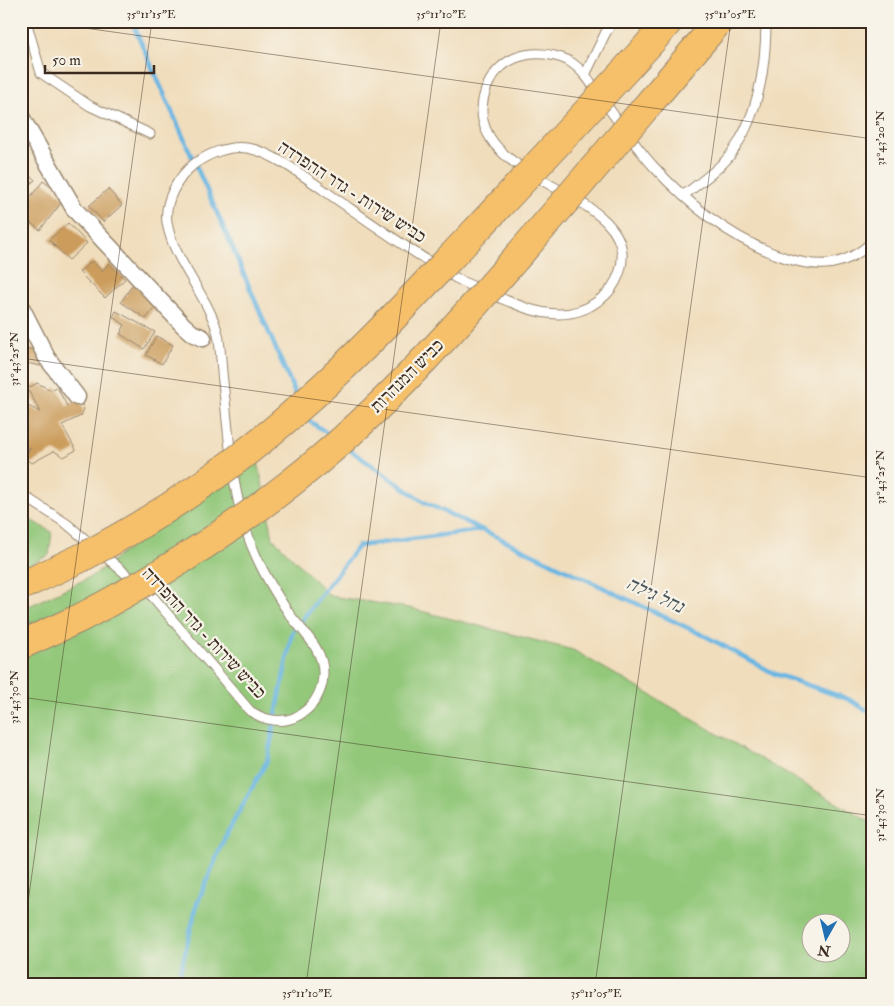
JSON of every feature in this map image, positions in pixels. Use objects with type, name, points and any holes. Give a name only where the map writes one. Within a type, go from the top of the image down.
[{"type":"highway","points":[[21,586],[81,558],[145,523],[244,455],[290,416],[365,346],[418,292],[598,101],[669,21]]},
{"type":"highway","name":"כביש המנהרות","points":[[21,645],[80,618],[133,590],[215,539],[292,482],[345,438],[412,374],[493,285],[719,21]]},
{"type":"street","points":[[21,117],[75,210],[183,325],[192,333],[203,338]]},
{"type":"street","points":[[21,307],[47,358],[77,397]]},
{"type":"lane","points":[[26,21],[41,73],[90,106],[150,134]]},
{"type":"lane","points":[[585,75],[606,32],[614,21]]},
{"type":"lane","points":[[684,195],[729,156],[740,140],[755,103],[760,83],[764,62],[766,21]]},
{"type":"lane","name":"כביש שירות - גדר ההפרדה","points":[[21,494],[67,524],[153,597],[250,711],[268,719],[280,720],[296,717],[308,711],[316,700],[322,687],[324,676],[322,661],[315,647],[292,618],[273,588],[257,558],[240,514],[234,484],[218,335],[206,302],[177,251],[167,224],[167,207],[173,190],[186,170],[202,158],[218,151],[239,147],[250,148],[274,158],[459,280],[537,312],[553,314],[572,313],[587,309],[602,299],[618,277],[622,260],[619,244],[612,231],[599,215],[586,205],[516,163],[497,148],[486,132],[483,119],[484,95],[488,83],[498,69],[509,61],[524,55],[543,53],[562,57],[575,64],[652,165],[684,195],[731,234],[750,244],[798,262],[828,264],[841,262],[857,255],[873,241]]},
{"type":"green space","points":[[256,452],[273,538],[330,596],[409,608],[573,650],[873,824],[873,985],[21,985],[21,610],[92,576]]},
{"type":"green space","points":[[21,515],[52,532],[49,555],[21,569]]},
{"type":"building","points":[[21,173],[27,180],[32,177],[35,180],[25,188],[30,193],[21,200]]},
{"type":"building","points":[[43,181],[65,198],[40,230],[21,216],[21,209]]},
{"type":"building","points":[[108,189],[122,205],[103,222],[89,206]]},
{"type":"building","points":[[68,223],[87,243],[69,260],[49,240]]},
{"type":"building","points":[[92,261],[102,271],[109,263],[125,279],[105,298],[79,272]]},
{"type":"building","points":[[133,284],[159,302],[146,319],[121,302]]},
{"type":"building","points":[[116,311],[155,332],[144,349],[120,334],[125,325],[113,317]]},
{"type":"building","points":[[156,336],[173,345],[162,364],[146,355]]},
{"type":"building","points":[[21,347],[43,352],[41,366],[21,362]]},
{"type":"building","points":[[37,383],[51,390],[57,387],[67,406],[79,399],[84,409],[81,416],[62,425],[76,450],[64,457],[54,451],[32,463],[23,458],[31,447],[21,452],[21,395],[28,406],[40,412],[27,389]]},
{"type":"waterway","points":[[129,21],[135,29],[230,242],[297,398]]},
{"type":"waterway","points":[[135,29],[146,21]]},
{"type":"waterway","points":[[304,415],[305,418],[333,437]]},
{"type":"waterway","name":"נחל גילה","points":[[347,448],[424,502],[709,638],[775,674],[848,699],[873,714]]},
{"type":"waterway","points":[[177,985],[197,904],[225,837],[267,761],[292,633],[358,546],[481,530]]}]
